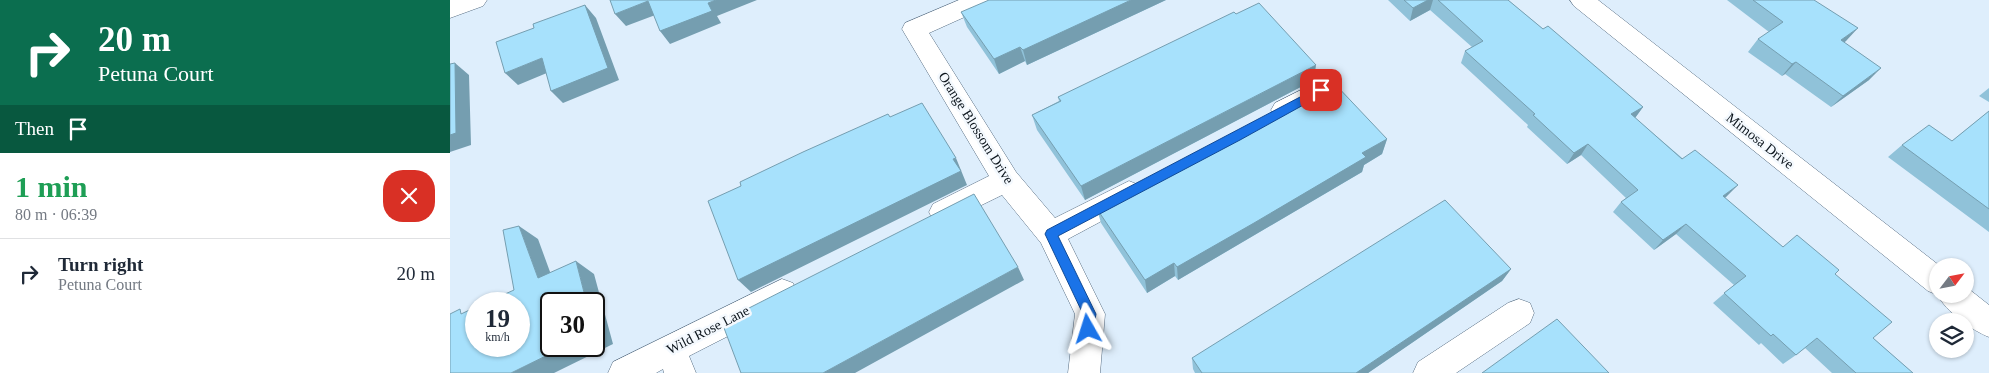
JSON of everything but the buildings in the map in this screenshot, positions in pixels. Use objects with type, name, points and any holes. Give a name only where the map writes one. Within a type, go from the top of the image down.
[{"type":"street","points":[[450,9],[475,0]]},
{"type":"street","name":"Orange Blossom Drive","points":[[981,0],[914,29],[1006,180],[1051,234],[1090,314],[1084,373]]},
{"type":"street","name":"Mimosa Drive","points":[[1582,0],[1929,275]]},
{"type":"street","points":[[1262,123],[1321,90]]},
{"type":"street","points":[[918,224],[1006,180]]},
{"type":"street","points":[[1051,234],[1148,183]]},
{"type":"street","name":"Wild Rose Lane","points":[[624,373],[675,361],[804,282]]},
{"type":"street","points":[[1963,303],[1989,323]]},
{"type":"street","points":[[1429,373],[1519,313]]},
{"type":"route","points":[[1088,329],[1090,314],[1051,234],[1321,90]]}]
